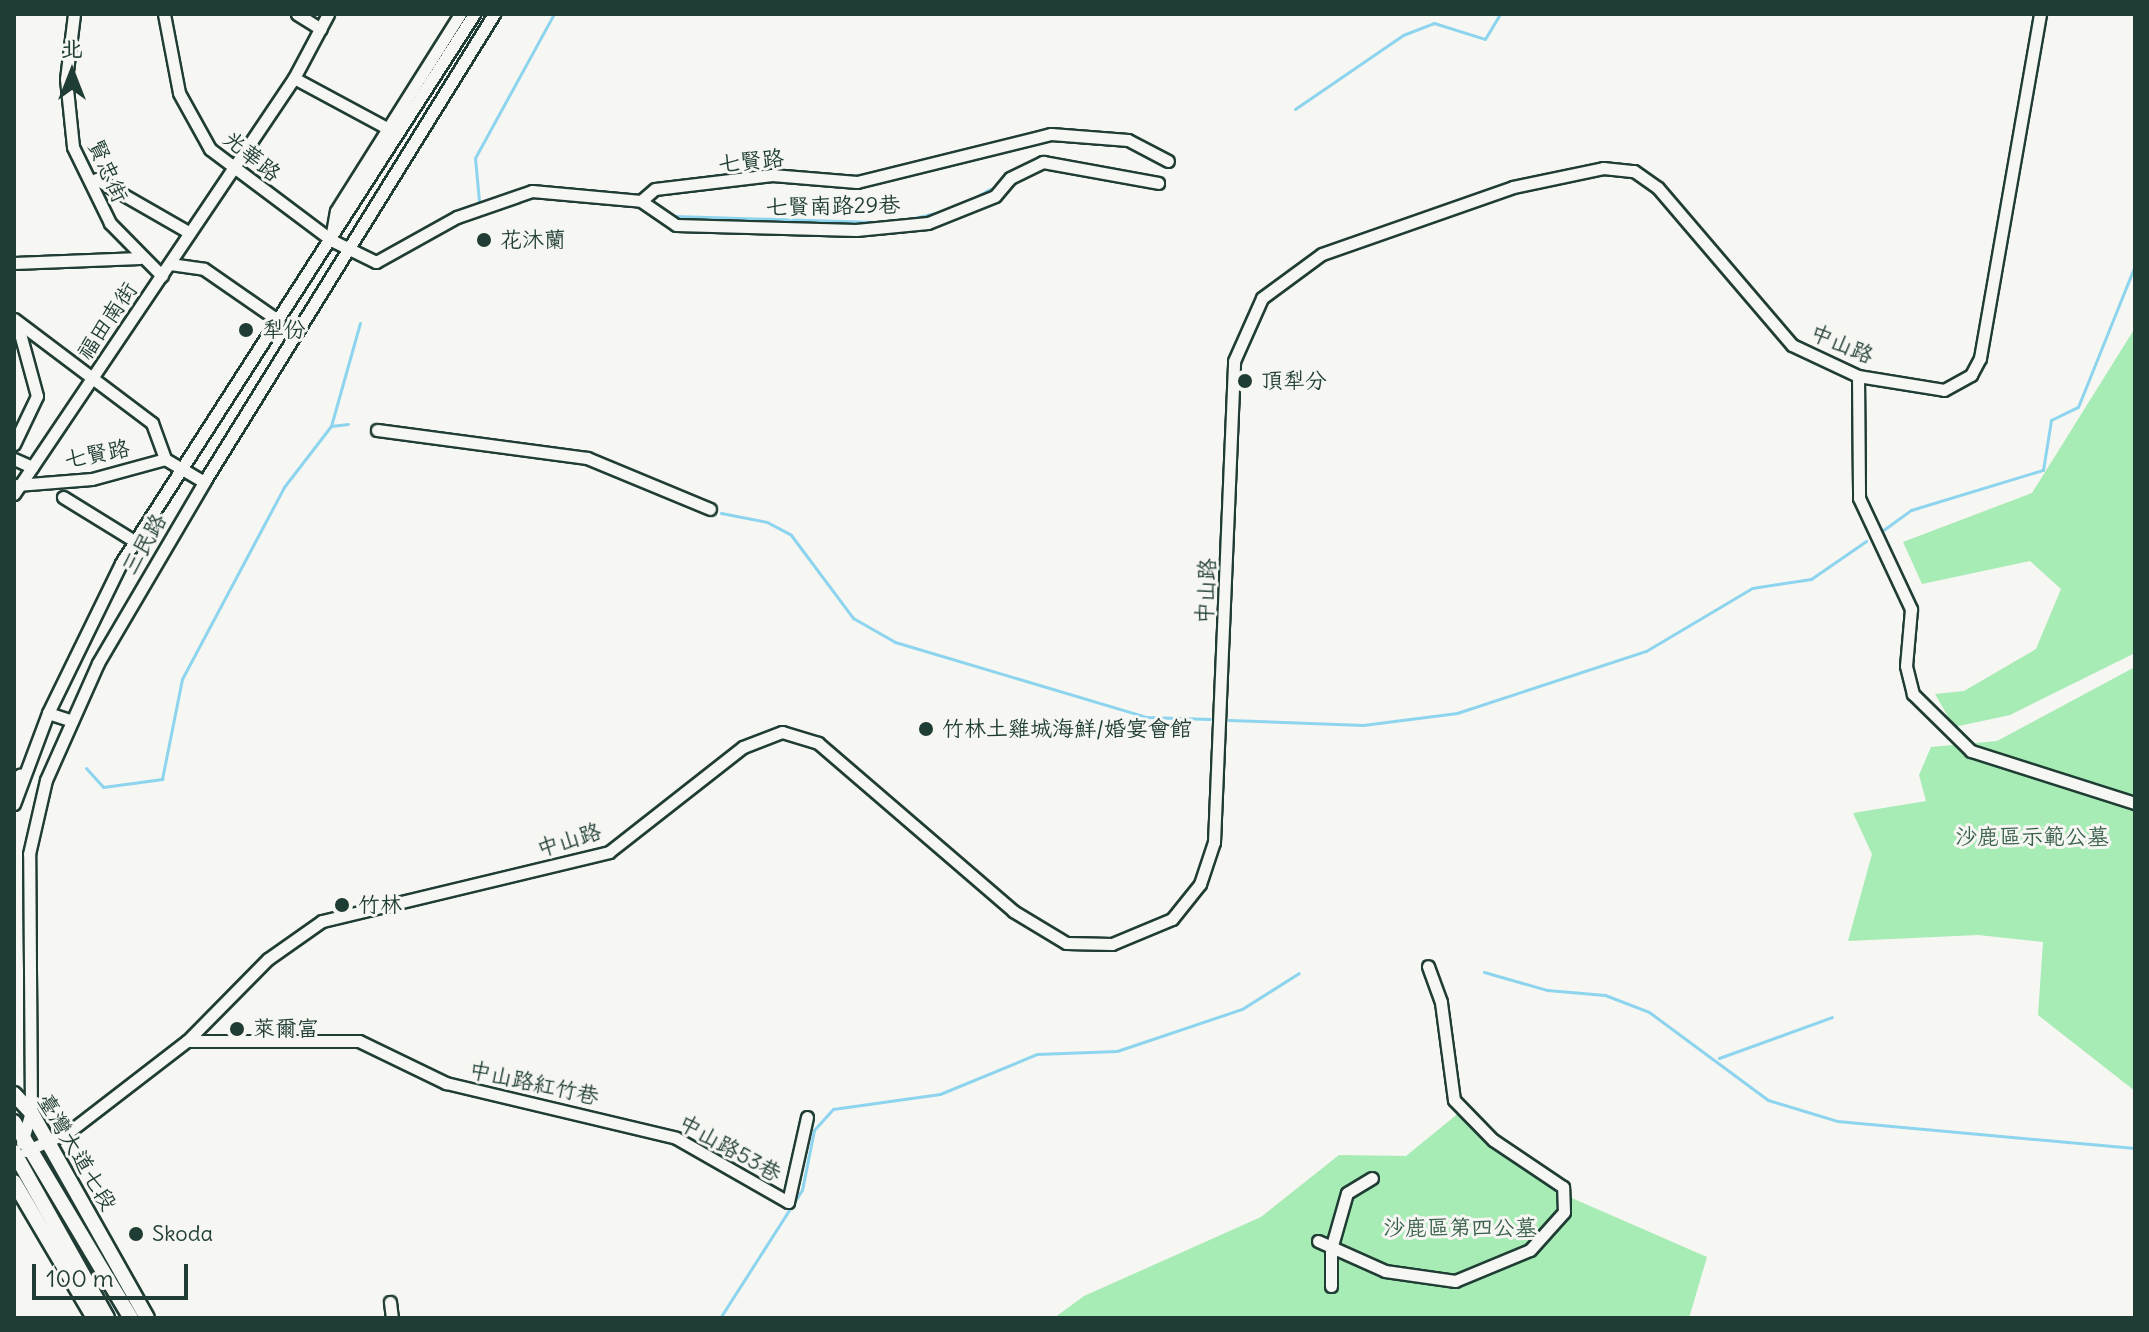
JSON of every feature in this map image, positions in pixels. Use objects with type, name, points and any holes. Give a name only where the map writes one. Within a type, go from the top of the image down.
[{"type":"main road","points":[[14,792],[21,776]]},
{"type":"main road","name":"臺灣大道七段","points":[[14,1094],[31,1112],[147,1318]]},
{"type":"main road","name":"臺灣大道七段","points":[[14,1122],[30,1142],[131,1318]]},
{"type":"main road","points":[[14,1153],[107,1318]]},
{"type":"main road","points":[[14,1182],[94,1318]]},
{"type":"street","name":"賢忠街","points":[[74,14],[66,79],[73,147],[110,223],[140,258],[162,276]]},
{"type":"street","name":"光華路","points":[[164,14],[191,124],[233,170],[331,240],[350,248]]},
{"type":"street","points":[[297,14],[321,29]]},
{"type":"street","name":"福田南街","points":[[16,488],[294,78],[328,14]]},
{"type":"street","name":"三民路","points":[[331,240],[336,211],[460,14]]},
{"type":"street","name":"三民路","points":[[14,804],[21,776],[48,713],[136,542],[474,14]]},
{"type":"street","name":"三民路","points":[[30,1142],[29,854],[46,780],[72,721],[204,482],[494,14]]},
{"type":"street","name":"中山路","points":[[14,1153],[30,1142],[49,1143],[187,1041],[268,959],[322,921],[609,852],[743,747],[782,732],[818,743],[1013,911],[1066,943],[1112,944],[1172,919],[1200,884],[1214,842],[1234,361],[1262,298],[1322,254],[1513,187],[1603,168],[1634,171],[1658,188],[1792,345],[1858,376],[1944,390],[1971,375],[1980,358],[2040,14]]},
{"type":"street","points":[[294,78],[387,128]]},
{"type":"street","name":"七賢路","points":[[350,248],[376,262],[457,217],[532,191],[641,201],[655,189],[772,175],[857,182],[1051,134],[1128,140],[1168,161]]},
{"type":"street","name":"七賢南路29巷","points":[[641,201],[676,225],[856,230],[928,223],[995,196],[1010,178],[1043,162],[1158,183]]},
{"type":"street","points":[[96,179],[190,233]]},
{"type":"street","points":[[14,263],[140,258]]},
{"type":"street","points":[[170,264],[204,269],[279,321]]},
{"type":"street","points":[[16,321],[152,423],[165,459],[204,482]]},
{"type":"street","points":[[14,444],[37,396],[16,321]]},
{"type":"street","points":[[1858,376],[1859,498],[1911,609],[1906,666],[1917,700],[1971,751],[2135,803]]},
{"type":"street","points":[[377,430],[587,458],[710,509]]},
{"type":"street","points":[[14,459],[32,467]]},
{"type":"street","name":"七賢路","points":[[16,488],[92,479],[165,459]]},
{"type":"street","points":[[63,497],[136,542]]},
{"type":"street","points":[[48,713],[72,721]]},
{"type":"street","points":[[1318,1241],[1385,1271],[1455,1281],[1539,1245],[1568,1202],[1559,1182],[1493,1140],[1454,1100],[1441,1002],[1428,966]]},
{"type":"street","name":"中山路紅竹巷","points":[[187,1041],[359,1041],[446,1083],[615,1121]]},
{"type":"street","name":"中山路53巷","points":[[615,1121],[676,1138],[788,1202],[807,1117]]},
{"type":"street","points":[[1331,1286],[1331,1249],[1347,1193],[1372,1178]]},
{"type":"street","points":[[390,1302],[392,1318]]},
{"type":"green space","points":[[2135,328],[2135,653],[2010,715],[1954,727],[1935,694],[1964,691],[2036,649],[2061,589],[2030,561],[1922,584],[1903,542],[2032,493]]},
{"type":"green space","name":"沙鹿區示範公墓","points":[[2135,667],[2135,1091],[2038,1015],[2043,942],[1978,935],[1848,941],[1872,854],[1853,813],[1926,801],[1919,775],[1931,747],[1997,741]]},
{"type":"green space","name":"沙鹿區第四公墓","points":[[1460,1112],[1574,1199],[1707,1257],[1689,1318],[1054,1318],[1084,1296],[1261,1217],[1339,1155],[1406,1156]]},
{"type":"waterway","points":[[479,201],[475,158],[554,14]]},
{"type":"waterway","points":[[1295,109],[1403,35],[1434,23],[1485,39],[1500,14]]},
{"type":"waterway","points":[[969,201],[990,189]]},
{"type":"waterway","points":[[905,220],[940,212]]},
{"type":"waterway","points":[[674,216],[882,222]]},
{"type":"waterway","points":[[1882,531],[1911,510],[2043,470],[2051,420],[2078,407],[2135,265]]},
{"type":"waterway","points":[[331,426],[360,323]]},
{"type":"waterway","points":[[86,768],[103,787],[162,779],[182,679],[284,487],[331,426],[348,424]]},
{"type":"waterway","points":[[721,513],[767,522],[791,535],[853,618],[895,642],[1146,717],[1210,719]]},
{"type":"waterway","points":[[1229,720],[1363,725],[1457,713],[1646,651],[1752,588],[1811,579],[1866,541]]},
{"type":"waterway","points":[[1484,972],[1547,990],[1605,995],[1649,1012],[1768,1100],[1837,1121],[2135,1148]]},
{"type":"waterway","points":[[720,1318],[802,1190],[814,1130],[833,1109],[940,1094],[1037,1054],[1117,1051],[1242,1009],[1299,973]]},
{"type":"waterway","points":[[1719,1058],[1832,1017]]},
{"type":"place","name":"花沐蘭","points":[[484,240]]},
{"type":"place","name":"犁份","points":[[246,330]]},
{"type":"place","name":"頂犁分","points":[[1245,381]]},
{"type":"place","name":"竹林土雞城海鮮/婚宴會館","points":[[926,729]]},
{"type":"place","name":"竹林","points":[[342,905]]},
{"type":"place","name":"萊爾富","points":[[237,1029]]},
{"type":"place","name":"Skoda","points":[[136,1234]]}]
